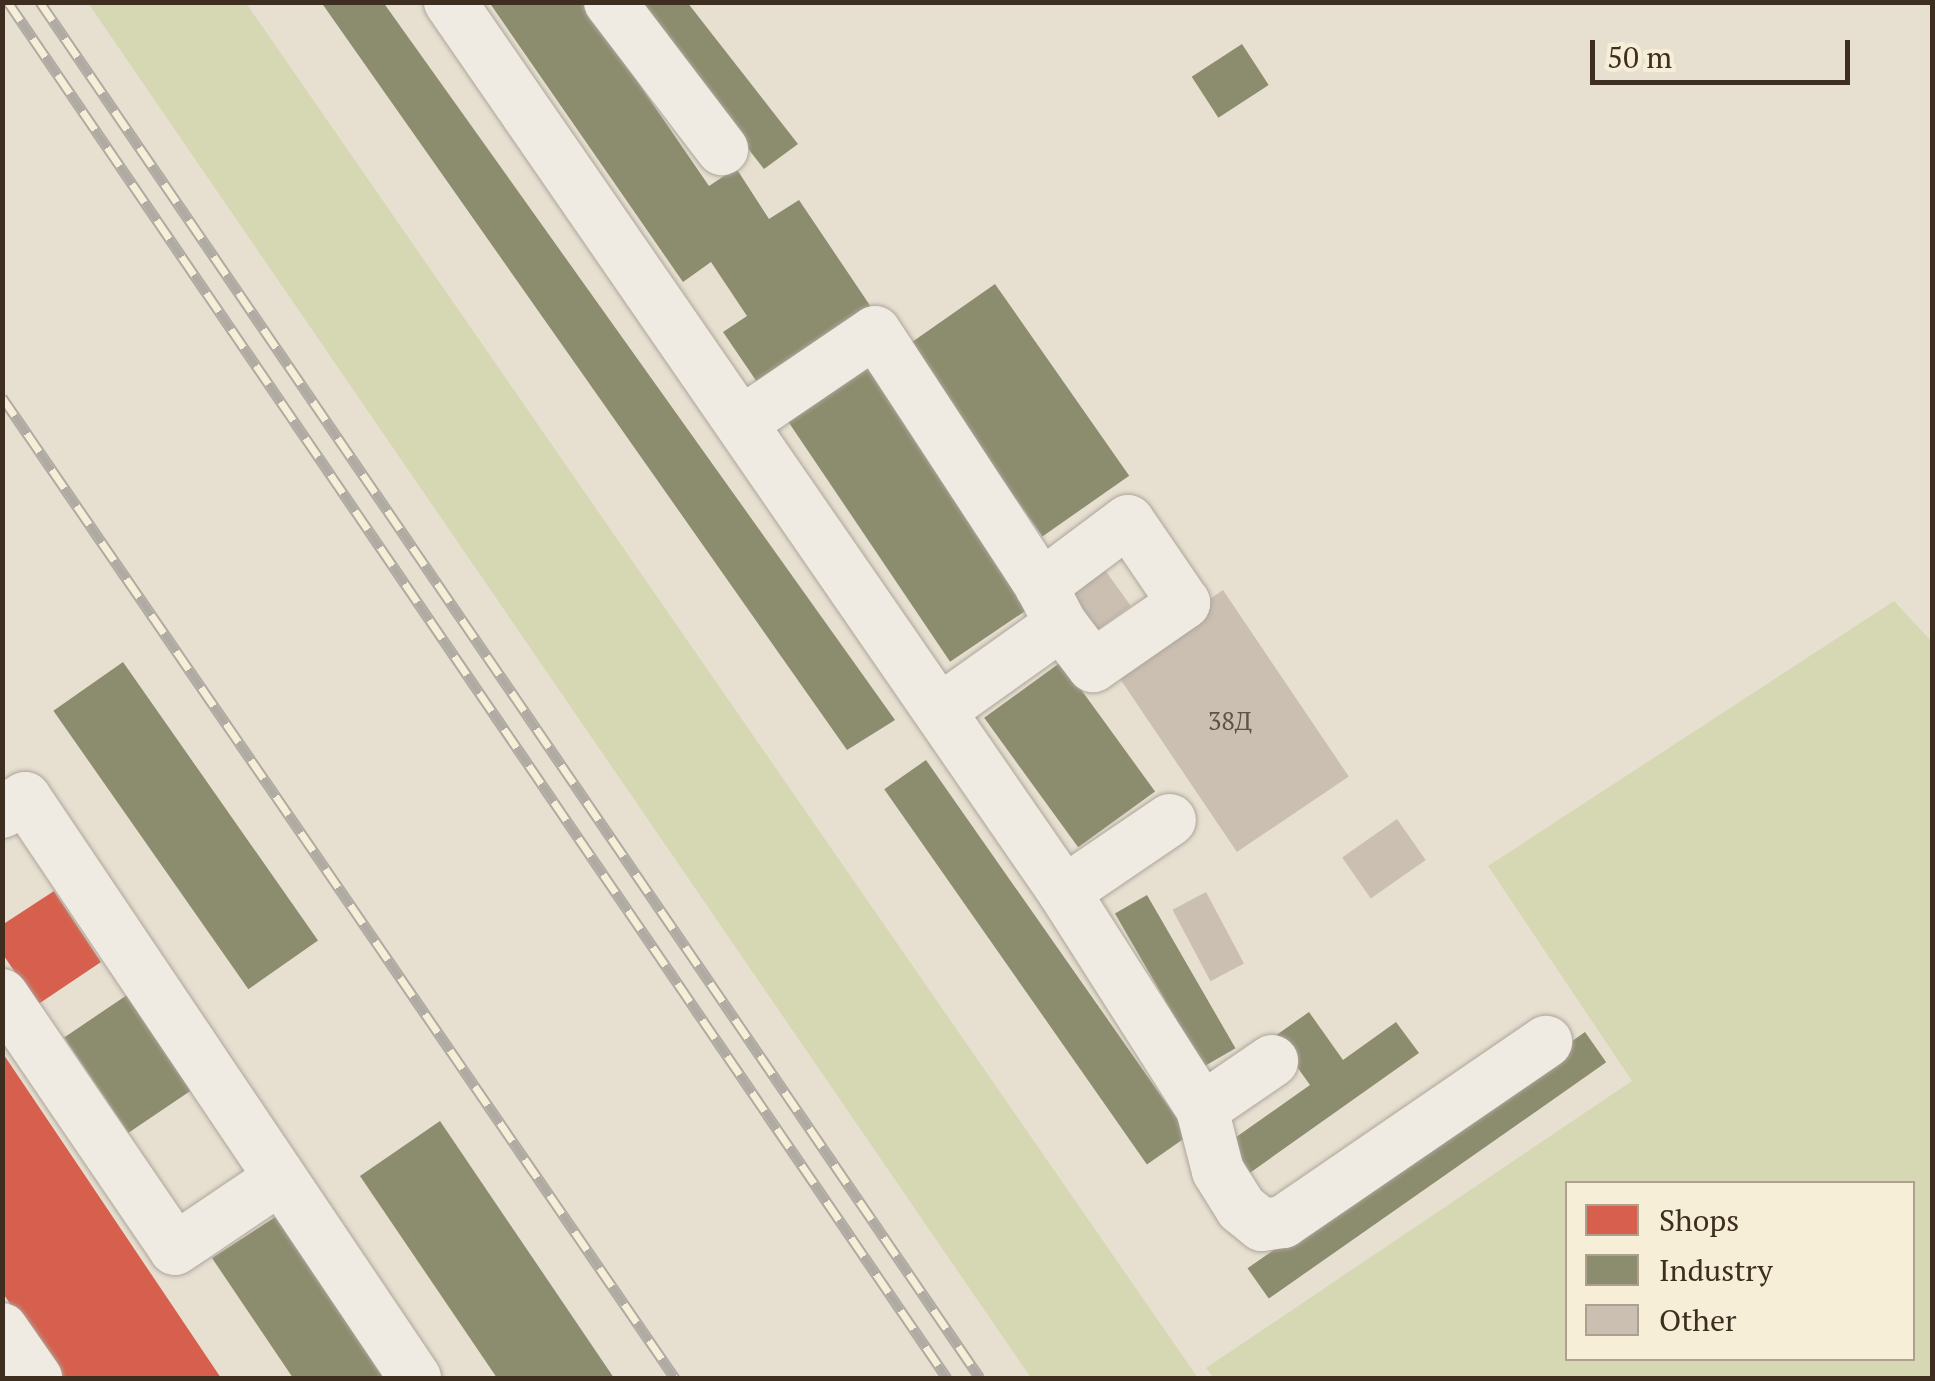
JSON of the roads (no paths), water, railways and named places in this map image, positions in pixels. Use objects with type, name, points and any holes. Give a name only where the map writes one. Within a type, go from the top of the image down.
[{"type":"lane","points":[[450,2],[744,421],[1064,892],[1202,1109],[1218,1171],[1240,1208],[1262,1224],[1283,1222],[1546,1042]]},
{"type":"lane","points":[[610,2],[722,150]]},
{"type":"lane","points":[[744,421],[874,332],[1051,605],[942,709]]},
{"type":"lane","points":[[2,812],[25,798],[415,1378]]},
{"type":"lane","points":[[1064,892],[1170,820]]},
{"type":"lane","points":[[2,995],[176,1249],[279,1178]]},
{"type":"lane","points":[[1202,1109],[1272,1061]]},
{"type":"lane","points":[[2,1329],[36,1378]]},
{"type":"railway","points":[[8,2],[947,1378]]},
{"type":"railway","points":[[40,2],[980,1378]]},
{"type":"railway","points":[[2,397],[675,1378]]}]
